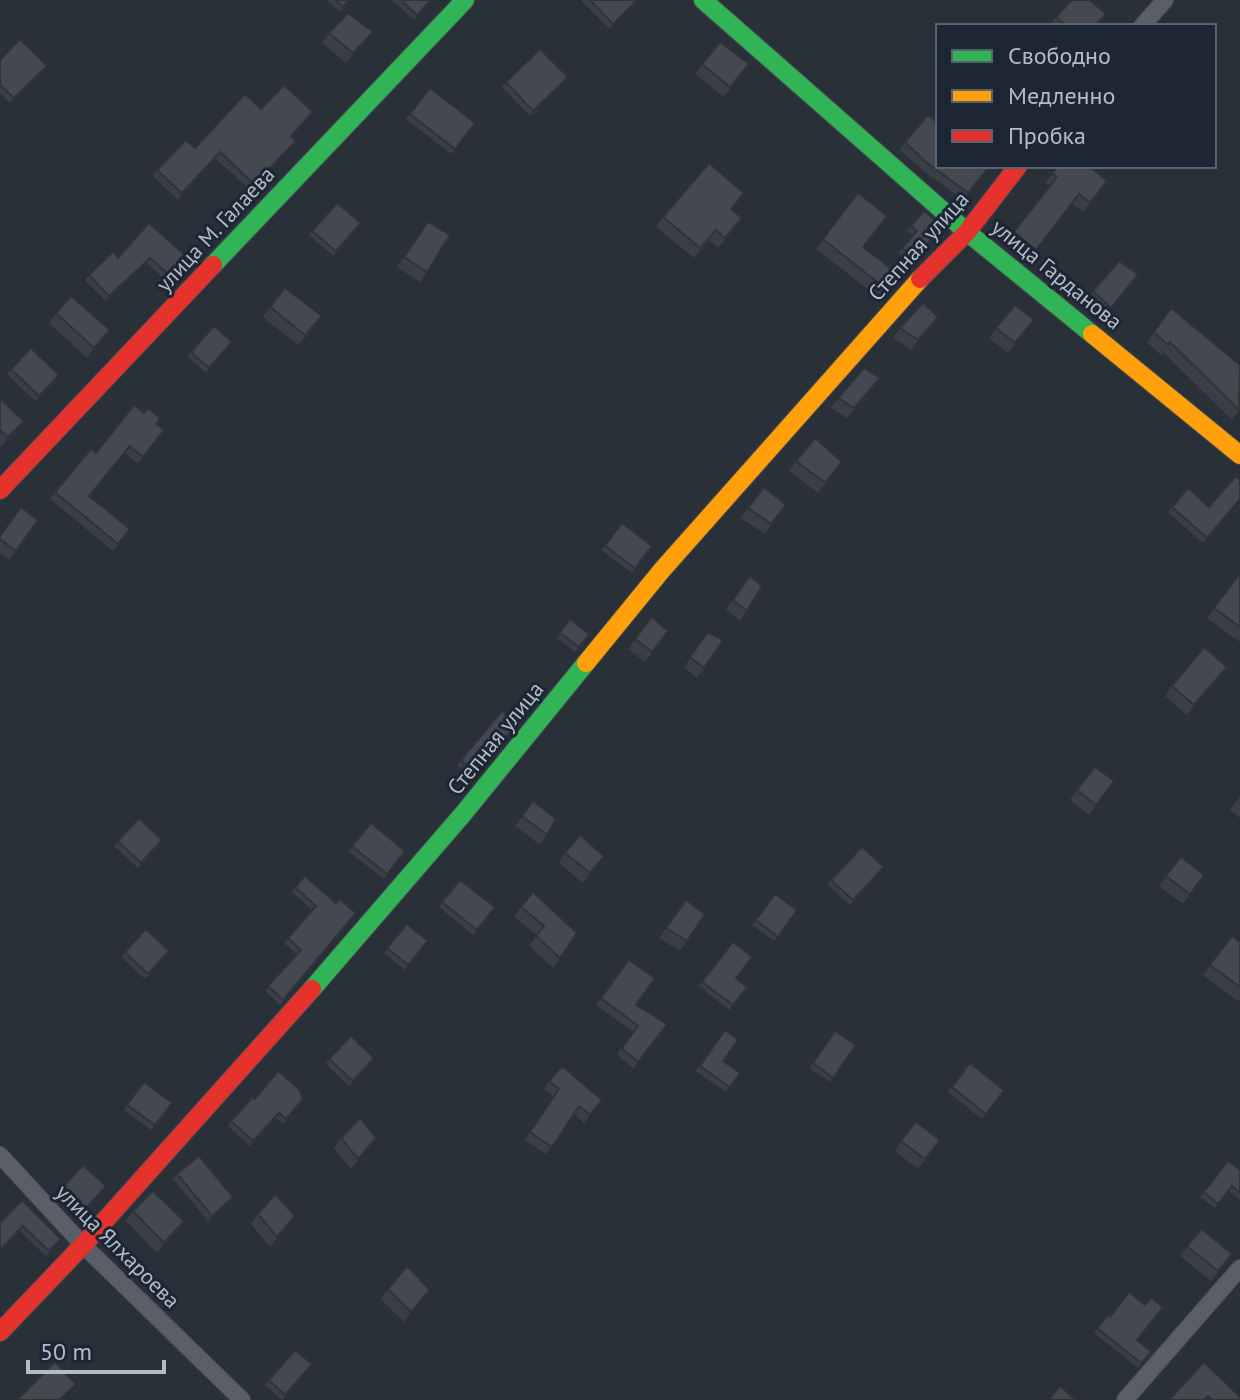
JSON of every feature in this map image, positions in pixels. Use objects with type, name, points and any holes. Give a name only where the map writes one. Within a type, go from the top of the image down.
[{"type":"street","name":"улица М. Галаева","points":[[0,490],[465,0]]},
{"type":"street","name":"улица Гарданова","points":[[703,0],[967,232],[1240,455]]},
{"type":"street","points":[[1144,24],[1165,0]]},
{"type":"street","name":"Степная улица","points":[[0,1332],[258,1051],[463,814],[672,558],[939,258],[967,232],[1016,168]]},
{"type":"street","name":"улица Ялхароева","points":[[0,1155],[83,1245],[242,1400]]},
{"type":"street","points":[[1125,1400],[1240,1268]]},
{"type":"building","points":[[335,0],[349,0],[343,7]]},
{"type":"building","points":[[401,0],[431,0],[417,15]]},
{"type":"building","points":[[590,0],[637,0],[613,24]]},
{"type":"building","points":[[1072,0],[1090,0],[1106,14],[1097,24],[1064,24],[1056,17]]},
{"type":"building","points":[[348,13],[373,32],[353,53],[329,33]]},
{"type":"building","points":[[20,39],[47,66],[14,98],[0,85],[0,60]]},
{"type":"building","points":[[720,42],[749,64],[730,87],[702,64]]},
{"type":"building","points":[[540,49],[568,77],[533,111],[506,82]]},
{"type":"building","points":[[284,85],[313,112],[291,136],[296,141],[254,184],[220,152],[182,193],[157,170],[186,140],[195,148],[245,94],[261,109]]},
{"type":"building","points":[[430,88],[475,123],[455,149],[410,114]]},
{"type":"building","points":[[928,115],[936,121],[936,168],[988,168],[968,193],[926,162],[905,142]]},
{"type":"building","points":[[709,163],[744,193],[731,209],[742,218],[725,238],[716,230],[700,248],[663,217]]},
{"type":"building","points":[[1056,168],[1091,168],[1107,181],[1090,203],[1079,194],[1036,250],[1014,232],[1057,177],[1052,173]]},
{"type":"building","points":[[858,193],[887,216],[863,247],[898,274],[886,289],[823,239]]},
{"type":"building","points":[[337,203],[361,223],[336,251],[312,231]]},
{"type":"building","points":[[924,211],[942,226],[915,259],[902,248],[917,231],[911,226]]},
{"type":"building","points":[[428,222],[450,235],[427,272],[404,257]]},
{"type":"building","points":[[149,223],[185,255],[168,274],[150,258],[109,296],[89,275],[113,252],[118,258]]},
{"type":"building","points":[[1119,261],[1138,274],[1111,308],[1093,291]]},
{"type":"building","points":[[285,288],[322,316],[305,335],[270,307]]},
{"type":"building","points":[[71,296],[110,330],[94,348],[56,313]]},
{"type":"building","points":[[923,303],[938,317],[918,340],[900,328]]},
{"type":"building","points":[[1015,305],[1034,320],[1015,343],[996,328]]},
{"type":"building","points":[[1171,308],[1240,365],[1239,410],[1170,342],[1168,345],[1154,332]]},
{"type":"building","points":[[214,326],[232,342],[209,368],[191,352]]},
{"type":"building","points":[[31,348],[59,375],[39,396],[11,369]]},
{"type":"building","points":[[864,368],[880,378],[854,408],[838,398]]},
{"type":"building","points":[[0,399],[24,421],[8,437],[0,430]]},
{"type":"building","points":[[134,405],[144,413],[148,408],[160,418],[156,424],[164,430],[143,457],[130,446],[89,496],[130,529],[118,544],[55,492],[91,449],[96,453]]},
{"type":"building","points":[[815,438],[842,462],[825,483],[796,461]]},
{"type":"building","points":[[1236,476],[1240,480],[1240,499],[1207,538],[1172,507],[1188,488],[1209,507]]},
{"type":"building","points":[[764,487],[786,505],[771,524],[748,508]]},
{"type":"building","points":[[21,507],[38,520],[16,551],[0,536]]},
{"type":"building","points":[[622,523],[652,546],[635,568],[605,546]]},
{"type":"building","points":[[750,576],[762,586],[747,611],[733,600]]},
{"type":"building","points":[[1240,576],[1240,627],[1214,608]]},
{"type":"building","points":[[652,617],[668,631],[652,652],[635,639]]},
{"type":"building","points":[[570,619],[589,634],[579,647],[560,633]]},
{"type":"building","points":[[708,632],[723,640],[704,668],[690,657]]},
{"type":"building","points":[[1204,647],[1227,667],[1194,705],[1172,686]]},
{"type":"building","points":[[502,711],[517,724],[476,773],[461,760]]},
{"type":"building","points":[[1095,767],[1114,781],[1096,805],[1077,790]]},
{"type":"building","points":[[533,801],[556,819],[547,835],[522,816]]},
{"type":"building","points":[[139,818],[162,840],[141,863],[118,841]]},
{"type":"building","points":[[371,823],[405,851],[387,874],[352,846]]},
{"type":"building","points":[[580,835],[604,856],[590,873],[565,853]]},
{"type":"building","points":[[862,847],[884,867],[853,900],[831,880]]},
{"type":"building","points":[[1181,857],[1204,875],[1190,894],[1166,876]]},
{"type":"building","points":[[305,876],[336,903],[339,899],[356,913],[283,1000],[268,986],[301,950],[288,938],[316,906],[295,887]]},
{"type":"building","points":[[460,880],[495,907],[477,930],[442,902]]},
{"type":"building","points":[[533,892],[577,933],[560,958],[536,936],[544,926],[521,907]]},
{"type":"building","points":[[775,894],[797,910],[778,937],[756,920]]},
{"type":"building","points":[[686,900],[705,914],[687,941],[666,928]]},
{"type":"building","points":[[407,924],[428,941],[408,965],[387,948]]},
{"type":"building","points":[[146,929],[169,951],[148,974],[125,952]]},
{"type":"building","points":[[1232,936],[1240,942],[1240,987],[1210,965]]},
{"type":"building","points":[[733,942],[752,957],[736,978],[747,987],[733,1005],[702,982]]},
{"type":"building","points":[[629,960],[655,978],[636,1005],[667,1024],[638,1062],[622,1048],[638,1026],[601,998]]},
{"type":"building","points":[[725,1030],[738,1040],[723,1061],[740,1073],[730,1087],[700,1066]]},
{"type":"building","points":[[835,1031],[856,1045],[833,1078],[813,1063]]},
{"type":"building","points":[[351,1036],[374,1058],[353,1081],[329,1059]]},
{"type":"building","points":[[970,1063],[1004,1090],[986,1114],[952,1087]]},
{"type":"building","points":[[562,1066],[602,1100],[590,1115],[579,1106],[552,1147],[530,1132],[559,1089],[549,1081]]},
{"type":"building","points":[[278,1071],[299,1089],[303,1099],[286,1119],[279,1113],[253,1141],[231,1121],[253,1097],[255,1099]]},
{"type":"building","points":[[144,1082],[172,1103],[155,1125],[127,1105]]},
{"type":"building","points":[[360,1118],[376,1138],[358,1159],[341,1138]]},
{"type":"building","points":[[916,1122],[940,1140],[925,1159],[901,1141]]},
{"type":"building","points":[[199,1156],[233,1197],[212,1216],[177,1174]]},
{"type":"building","points":[[1228,1161],[1240,1170],[1240,1193],[1232,1186],[1218,1204],[1204,1192]]},
{"type":"building","points":[[83,1165],[106,1186],[85,1209],[62,1188]]},
{"type":"building","points":[[153,1191],[184,1221],[164,1243],[133,1211]]},
{"type":"building","points":[[275,1194],[295,1216],[277,1237],[258,1214]]},
{"type":"building","points":[[22,1200],[61,1239],[49,1251],[23,1226],[0,1250],[0,1223]]},
{"type":"building","points":[[1202,1229],[1232,1254],[1218,1271],[1187,1246]]},
{"type":"building","points":[[407,1266],[430,1290],[411,1312],[388,1289]]},
{"type":"building","points":[[1129,1292],[1145,1305],[1151,1298],[1163,1307],[1137,1340],[1152,1352],[1141,1363],[1097,1328],[1108,1315],[1110,1317]]},
{"type":"building","points":[[295,1350],[312,1364],[285,1395],[269,1380]]},
{"type":"building","points":[[55,1362],[76,1384],[59,1400],[17,1400]]},
{"type":"building","points":[[1204,1362],[1240,1395],[1240,1400],[1212,1400],[1208,1396],[1204,1400],[1169,1400]]},
{"type":"building","points":[[1060,1386],[1076,1400],[1052,1400],[1050,1398]]},
{"type":"traffic: fast","points":[[213,265],[465,0]]},
{"type":"traffic: fast","points":[[703,0],[967,232],[1092,334]]},
{"type":"traffic: fast","points":[[312,989],[463,814],[586,663]]},
{"type":"traffic: slow","points":[[586,663],[662,570],[920,279]]},
{"type":"traffic: slow","points":[[1092,334],[1240,455]]},
{"type":"traffic: jam","points":[[920,279],[967,232],[1016,168]]},
{"type":"traffic: jam","points":[[0,490],[213,265]]},
{"type":"traffic: jam","points":[[0,1332],[83,1245],[312,989]]}]
